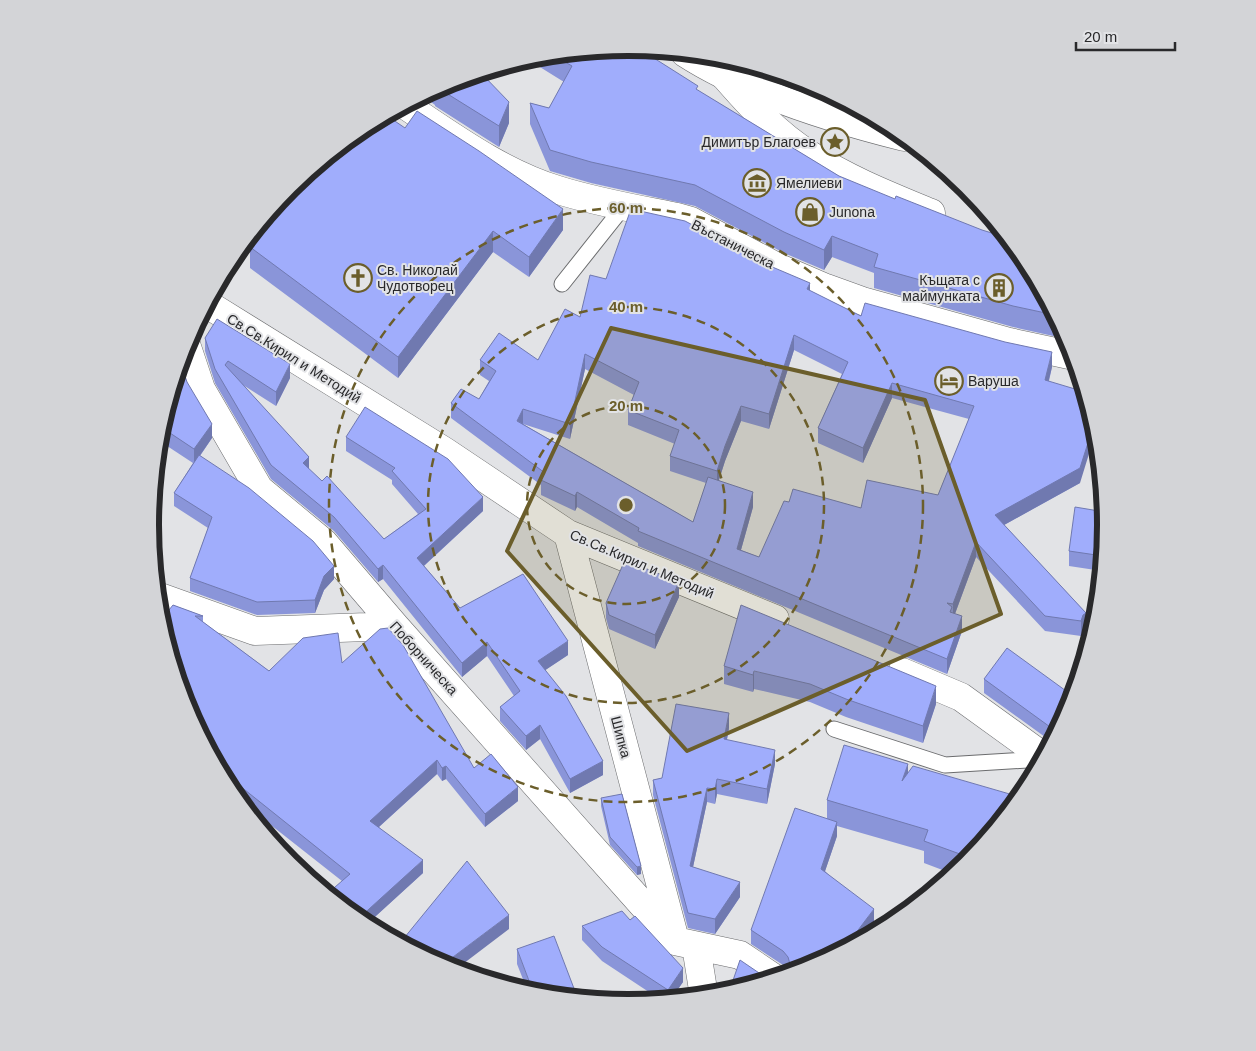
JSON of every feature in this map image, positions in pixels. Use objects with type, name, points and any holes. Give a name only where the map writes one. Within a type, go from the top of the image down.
[{"type":"street","points":[[701,62],[761,91],[808,108],[881,130]]},
{"type":"street","points":[[723,74],[750,105],[784,136],[809,155],[852,179],[954,223]]},
{"type":"street","name":"Въстаническа","points":[[412,109],[500,166],[557,190],[691,221],[777,267],[862,301],[1009,342],[1065,354]]},
{"type":"street","name":"Св.Св.Кирил и Методий","points":[[213,308],[444,451],[568,534],[795,628]]},
{"type":"street","name":"Поборническа","points":[[190,357],[201,389],[259,489],[324,543],[395,626],[685,943]]},
{"type":"street","name":"Шипка","points":[[568,534],[685,943]]},
{"type":"street","points":[[165,599],[255,631],[395,626]]},
{"type":"street","points":[[876,661],[961,696],[1037,754]]},
{"type":"street","points":[[685,943],[740,955],[767,973]]},
{"type":"street","points":[[685,943],[701,989]]},
{"type":"lane","points":[[562,284],[624,206]]},
{"type":"lane","points":[[834,729],[945,765],[1035,759]]},
{"type":"highlighted area","points":[[611,328],[925,400],[1001,614],[687,751],[507,551]]},
{"type":"building","points":[[597,57],[652,57],[698,86],[696,89],[839,176],[895,199],[896,196],[995,234],[1018,265],[1046,313],[1013,306],[874,267],[878,254],[832,236],[824,250],[784,232],[695,185],[591,162],[550,150],[530,103],[549,108],[572,66],[563,61]]},
{"type":"building","points":[[486,78],[509,102],[499,126],[446,93]]},
{"type":"building","points":[[417,111],[563,209],[529,257],[493,231],[398,357],[251,247],[275,216],[296,194],[342,153],[392,119],[405,128]]},
{"type":"building","points":[[631,209],[685,221],[770,266],[810,283],[807,289],[861,316],[865,303],[1005,342],[1052,352],[1045,380],[1076,389],[1081,404],[1089,440],[1080,468],[995,515],[1086,613],[1081,621],[1045,616],[976,542],[953,604],[947,603],[952,607],[950,612],[962,616],[947,659],[638,531],[639,528],[577,492],[575,496],[541,480],[545,473],[451,403],[461,389],[479,399],[496,371],[480,360],[499,333],[538,360],[565,309],[580,317],[590,275],[606,279]],"holes":[[[794,335],[848,362],[818,428],[863,448],[892,383],[974,406],[938,495],[867,480],[861,508],[793,489],[789,502],[784,501],[759,557],[737,549],[753,492],[708,477],[693,522],[517,421],[523,409],[570,424],[585,354],[639,382],[628,410],[679,430],[670,456],[717,471],[741,406],[769,414]]]},
{"type":"building","points":[[217,319],[290,364],[276,392],[228,361],[225,365],[309,457],[303,463],[322,481],[327,476],[384,539],[426,509],[392,471],[395,468],[346,437],[365,407],[448,459],[483,497],[417,558],[460,608],[523,574],[568,641],[538,661],[566,696],[603,761],[570,779],[540,725],[526,736],[500,707],[520,691],[487,642],[462,663],[383,565],[378,569],[334,517],[271,465],[215,369],[205,338]]},
{"type":"building","points":[[184,374],[212,424],[194,449],[168,432]]},
{"type":"building","points":[[199,455],[249,488],[313,541],[334,566],[324,576],[315,600],[257,602],[190,578],[212,517],[174,493]]},
{"type":"building","points":[[1075,507],[1097,511],[1096,555],[1069,551]]},
{"type":"building","points":[[625,560],[679,582],[655,635],[609,615],[606,603]]},
{"type":"building","points":[[173,605],[203,616],[195,616],[269,671],[303,638],[338,633],[342,663],[380,629],[388,628],[403,645],[474,768],[491,754],[518,787],[485,814],[446,766],[442,768],[437,760],[370,821],[423,860],[364,914],[332,889],[350,874],[236,783],[207,733],[194,705],[175,647],[167,612]]},
{"type":"building","points":[[741,605],[936,686],[923,726],[846,699],[810,684],[754,671],[753,675],[724,666]]},
{"type":"building","points":[[1007,648],[1067,691],[1051,728],[984,679]]},
{"type":"building","points":[[676,704],[729,713],[724,739],[775,750],[767,789],[717,779],[715,789],[707,788],[690,866],[740,882],[715,919],[688,913],[653,780],[662,778]]},
{"type":"building","points":[[844,745],[908,764],[902,781],[913,766],[1012,795],[981,835],[962,855],[924,841],[928,830],[827,800]]},
{"type":"building","points":[[622,794],[641,866],[637,867],[610,837],[601,798]]},
{"type":"building","points":[[795,808],[837,822],[821,869],[874,909],[852,937],[789,966],[788,957],[783,951],[751,930]]},
{"type":"building","points":[[467,861],[509,915],[450,960],[404,938]]},
{"type":"building","points":[[622,911],[630,920],[635,916],[683,968],[668,990],[602,947],[582,926]]},
{"type":"building","points":[[554,936],[575,992],[530,985],[517,949]]},
{"type":"building","points":[[740,960],[762,975],[749,979],[732,983]]},
{"type":"place","name":"Димитър Благоев","points":[[835,142]]},
{"type":"place","name":"Ямелиеви","points":[[757,183]]},
{"type":"place","name":"Junona","points":[[810,212]]},
{"type":"place","name":"Св. Николай Чудотворец","points":[[358,278]]},
{"type":"place","name":"Къщата с маймунката","points":[[999,288]]},
{"type":"place","name":"Варуша","points":[[949,381]]}]
